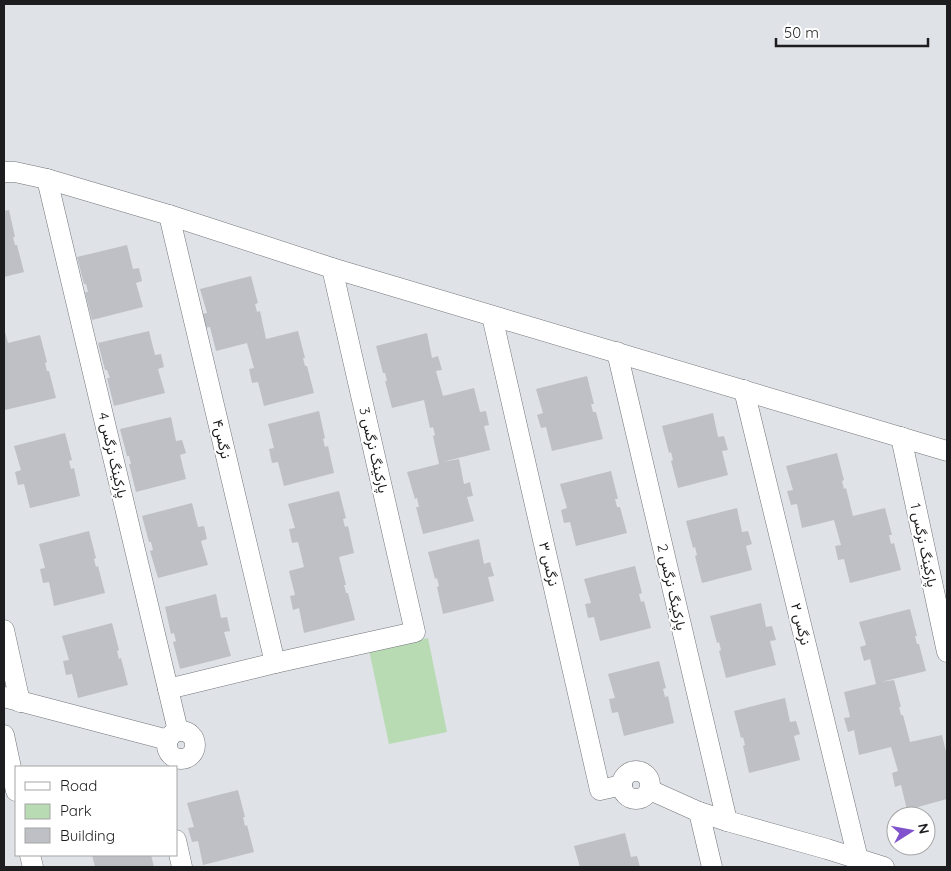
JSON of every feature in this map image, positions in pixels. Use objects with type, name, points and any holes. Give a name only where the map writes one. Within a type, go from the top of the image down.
[{"type":"street","points":[[4,172],[15,172],[47,179],[169,215],[332,268],[901,438],[947,450]]},
{"type":"street","name":"پارکینگ نرگس 4","points":[[47,179],[168,689],[173,735],[167,749],[176,763]]},
{"type":"street","name":"نرگس۴","points":[[169,215],[275,663]]},
{"type":"street","name":"پارکینگ نرگس 3","points":[[275,663],[415,632],[332,268]]},
{"type":"street","name":"نرگس ۳","points":[[492,316],[600,790],[622,785],[625,794],[632,799],[641,799],[650,790],[699,812]]},
{"type":"street","name":"پارکینگ نرگس 2","points":[[616,352],[727,821]]},
{"type":"street","name":"نرگس ۲","points":[[744,390],[858,859]]},
{"type":"street","name":"پارکینگ نرگس 1","points":[[901,438],[947,652]]},
{"type":"street","points":[[4,630],[12,700],[173,735]]},
{"type":"street","points":[[168,689],[275,663]]},
{"type":"street","points":[[4,735],[15,786]]},
{"type":"street","points":[[699,812],[829,858],[858,859],[884,867]]},
{"type":"street","points":[[699,812],[712,867]]},
{"type":"street","points":[[178,849],[182,867]]},
{"type":"green space","points":[[428,638],[447,732],[389,744],[369,650]]},
{"type":"building","points":[[9,210],[15,237],[13,237],[24,272],[4,277],[4,211]]},
{"type":"building","points":[[127,245],[133,269],[139,268],[142,281],[136,283],[143,307],[92,320],[85,292],[88,292],[77,257]]},
{"type":"building","points":[[251,276],[258,303],[255,304],[257,312],[260,311],[266,339],[298,331],[305,358],[303,358],[305,366],[307,366],[314,393],[264,406],[258,382],[252,383],[249,369],[254,368],[247,343],[216,351],[210,327],[204,328],[201,314],[207,313],[200,289]]},
{"type":"building","points":[[4,328],[8,343],[40,335],[47,362],[45,363],[47,371],[49,371],[56,398],[5,410]]},
{"type":"building","points":[[149,331],[155,355],[161,354],[164,367],[158,369],[165,393],[114,406],[107,378],[110,378],[107,370],[105,370],[98,343]]},
{"type":"building","points":[[427,333],[432,358],[438,356],[442,370],[436,371],[443,396],[474,388],[480,412],[486,411],[489,425],[484,426],[490,450],[442,462],[459,459],[464,484],[470,482],[473,496],[467,497],[474,521],[423,534],[416,507],[419,507],[417,498],[415,499],[407,472],[439,464],[433,427],[430,428],[424,400],[392,408],[385,381],[387,381],[385,373],[383,373],[376,346]]},
{"type":"building","points":[[587,376],[594,404],[591,404],[593,412],[596,412],[603,439],[552,451],[546,427],[541,428],[537,415],[543,413],[536,389]]},
{"type":"building","points":[[319,411],[325,438],[323,439],[325,447],[328,446],[334,473],[284,486],[278,462],[272,463],[269,449],[274,448],[268,424]]},
{"type":"building","points":[[713,413],[718,437],[724,436],[728,450],[722,451],[728,475],[678,488],[671,461],[673,460],[671,452],[669,453],[662,426]]},
{"type":"building","points":[[171,417],[176,441],[182,440],[186,453],[180,455],[186,479],[136,492],[129,464],[131,464],[129,456],[127,456],[120,429]]},
{"type":"building","points":[[65,433],[72,460],[69,461],[71,469],[74,468],[80,496],[30,508],[24,484],[18,485],[15,472],[21,470],[14,446]]},
{"type":"building","points":[[837,453],[844,480],[842,481],[844,489],[846,488],[853,516],[885,508],[892,535],[889,535],[891,544],[894,543],[901,570],[850,583],[844,559],[838,560],[835,546],[841,545],[834,520],[802,528],[797,504],[791,505],[787,491],[793,490],[786,466]]},
{"type":"building","points":[[611,471],[618,499],[615,499],[617,507],[620,507],[627,533],[576,546],[570,522],[564,523],[561,510],[567,508],[560,484]]},
{"type":"building","points":[[339,491],[346,518],[343,519],[345,527],[348,526],[354,553],[339,557],[346,585],[344,585],[346,593],[348,593],[355,620],[304,633],[299,608],[293,610],[290,596],[295,595],[289,571],[304,567],[298,542],[292,543],[289,529],[295,528],[288,504]]},
{"type":"building","points":[[192,503],[198,527],[204,526],[207,539],[201,541],[208,565],[158,578],[150,551],[153,550],[151,542],[149,542],[142,516]]},
{"type":"building","points":[[737,508],[742,532],[748,531],[752,544],[746,546],[752,570],[702,583],[695,556],[697,555],[695,547],[693,548],[686,521]]},
{"type":"building","points":[[89,531],[96,558],[94,559],[96,567],[98,566],[105,593],[54,606],[49,582],[43,583],[40,569],[45,568],[39,544]]},
{"type":"building","points":[[479,539],[484,564],[490,562],[494,576],[488,577],[494,601],[443,614],[437,587],[439,586],[437,578],[435,579],[428,552]]},
{"type":"building","points":[[635,566],[642,593],[639,594],[641,602],[644,601],[651,628],[600,641],[594,617],[588,618],[585,604],[591,603],[584,579]]},
{"type":"building","points":[[216,594],[221,618],[227,617],[230,631],[224,632],[231,656],[180,669],[173,642],[176,641],[174,633],[171,634],[165,607]]},
{"type":"building","points":[[761,603],[766,627],[772,626],[776,640],[770,641],[776,665],[726,678],[719,651],[721,650],[719,642],[717,643],[710,616]]},
{"type":"building","points":[[910,609],[917,636],[915,636],[917,644],[919,644],[926,671],[881,682],[894,680],[901,707],[899,707],[901,715],[903,715],[910,742],[942,735],[947,756],[947,799],[922,806],[906,806],[901,785],[895,787],[892,773],[898,771],[891,747],[859,755],[854,730],[848,732],[844,718],[850,717],[844,692],[876,684],[870,659],[864,661],[860,647],[866,645],[859,622]]},
{"type":"building","points":[[112,623],[119,650],[117,651],[119,659],[121,658],[128,685],[78,698],[72,674],[66,675],[63,661],[69,660],[62,636]]},
{"type":"building","points":[[659,661],[666,688],[663,689],[665,697],[668,696],[674,723],[624,736],[618,712],[612,713],[609,699],[615,698],[608,674]]},
{"type":"building","points":[[785,698],[790,722],[796,721],[800,734],[794,736],[800,760],[749,773],[743,746],[745,745],[743,737],[741,738],[734,711]]},
{"type":"building","points":[[238,790],[245,817],[243,817],[245,826],[247,825],[254,852],[203,865],[198,841],[192,842],[188,828],[194,827],[187,803]]},
{"type":"building","points":[[625,833],[631,857],[637,856],[640,867],[580,867],[574,846]]},
{"type":"building","points":[[92,856],[151,856],[154,867],[95,867]]}]
